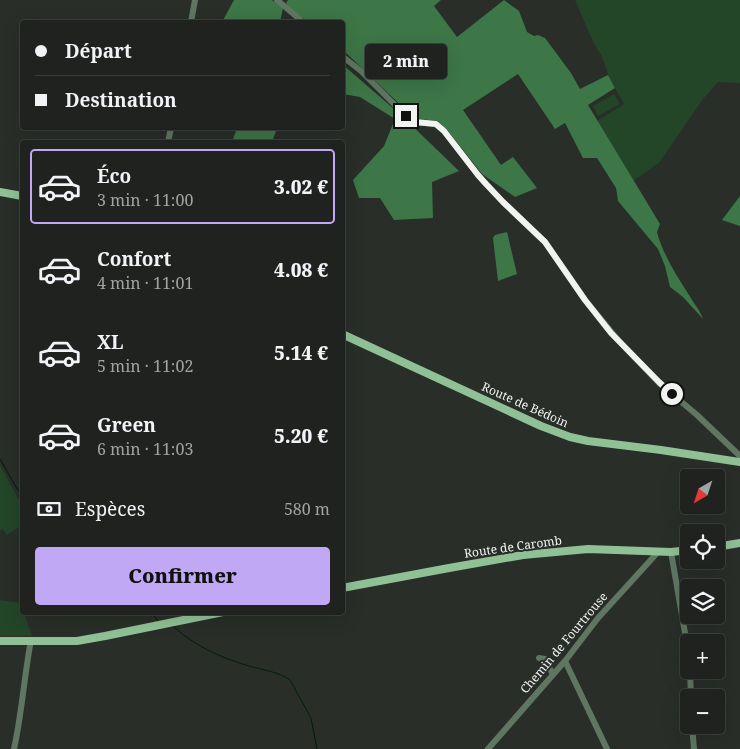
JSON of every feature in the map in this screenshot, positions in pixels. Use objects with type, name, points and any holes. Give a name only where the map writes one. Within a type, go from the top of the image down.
[{"type":"main road","points":[[0,192],[20,196]]},
{"type":"main road","name":"Route de Bédoin","points":[[345,335],[541,426],[570,437],[740,462]]},
{"type":"main road","points":[[725,546],[740,543]]},
{"type":"main road","name":"Route de Caromb","points":[[345,587],[523,555],[588,549],[680,551]]},
{"type":"main road","points":[[0,641],[77,640],[105,636],[200,615]]},
{"type":"street","points":[[191,20],[195,0]]},
{"type":"street","points":[[279,1],[301,20]]},
{"type":"street","points":[[345,58],[361,71],[406,116],[415,122],[436,124],[444,131],[482,180],[545,242],[585,300],[618,340],[659,382],[740,456]]},
{"type":"street","name":"Chemin de Fourtrouse","points":[[488,749],[565,661],[598,618],[658,552]]},
{"type":"street","points":[[671,552],[685,634]]},
{"type":"street","points":[[14,749],[20,722],[25,672],[31,640]]},
{"type":"street","points":[[539,658],[545,659],[553,675]]},
{"type":"street","points":[[565,661],[607,749]]},
{"type":"street","points":[[693,734],[694,749]]},
{"type":"green space","points":[[234,0],[272,0],[283,8],[280,20],[223,20]]},
{"type":"green space","points":[[288,0],[441,0],[434,6],[457,37],[504,0],[519,11],[527,32],[534,36],[538,35],[545,38],[571,73],[580,89],[608,75],[615,88],[588,105],[660,224],[657,232],[663,249],[703,319],[683,297],[670,287],[665,266],[658,249],[618,201],[616,188],[597,158],[583,158],[565,123],[555,129],[518,74],[463,110],[501,165],[513,157],[537,188],[515,197],[482,174],[438,121],[419,119],[412,116],[345,52],[345,20],[306,20],[290,9],[286,3]]},
{"type":"green space","points":[[575,0],[740,0],[740,83],[718,82],[703,99],[659,163],[633,181],[597,121],[624,104],[608,75],[601,55],[594,44]]},
{"type":"green space","points":[[345,67],[401,115],[459,171],[432,182],[433,218],[394,220],[380,198],[359,198],[353,180],[384,146],[395,119],[360,97],[345,94]]},
{"type":"green space","points":[[614,94],[620,104],[598,116],[593,106]]},
{"type":"green space","points":[[236,130],[276,130],[273,140],[233,140]]},
{"type":"green space","points":[[740,196],[740,226],[722,220]]},
{"type":"green space","points":[[507,232],[517,274],[498,281],[493,238],[495,235]]},
{"type":"green space","points":[[0,465],[20,502],[20,526],[7,535],[2,529],[0,531]]},
{"type":"green space","points":[[0,600],[20,603],[20,615],[25,615],[32,636],[0,636]]},
{"type":"waterway","points":[[0,459],[20,492]]},
{"type":"waterway","points":[[153,615],[159,622]]},
{"type":"waterway","points":[[167,627],[173,626],[190,640],[219,655],[276,673],[290,680],[311,718],[317,749]]},
{"type":"route","points":[[406,116],[415,122],[436,124],[444,131],[486,184],[545,242],[585,300],[611,333],[672,394]]}]
